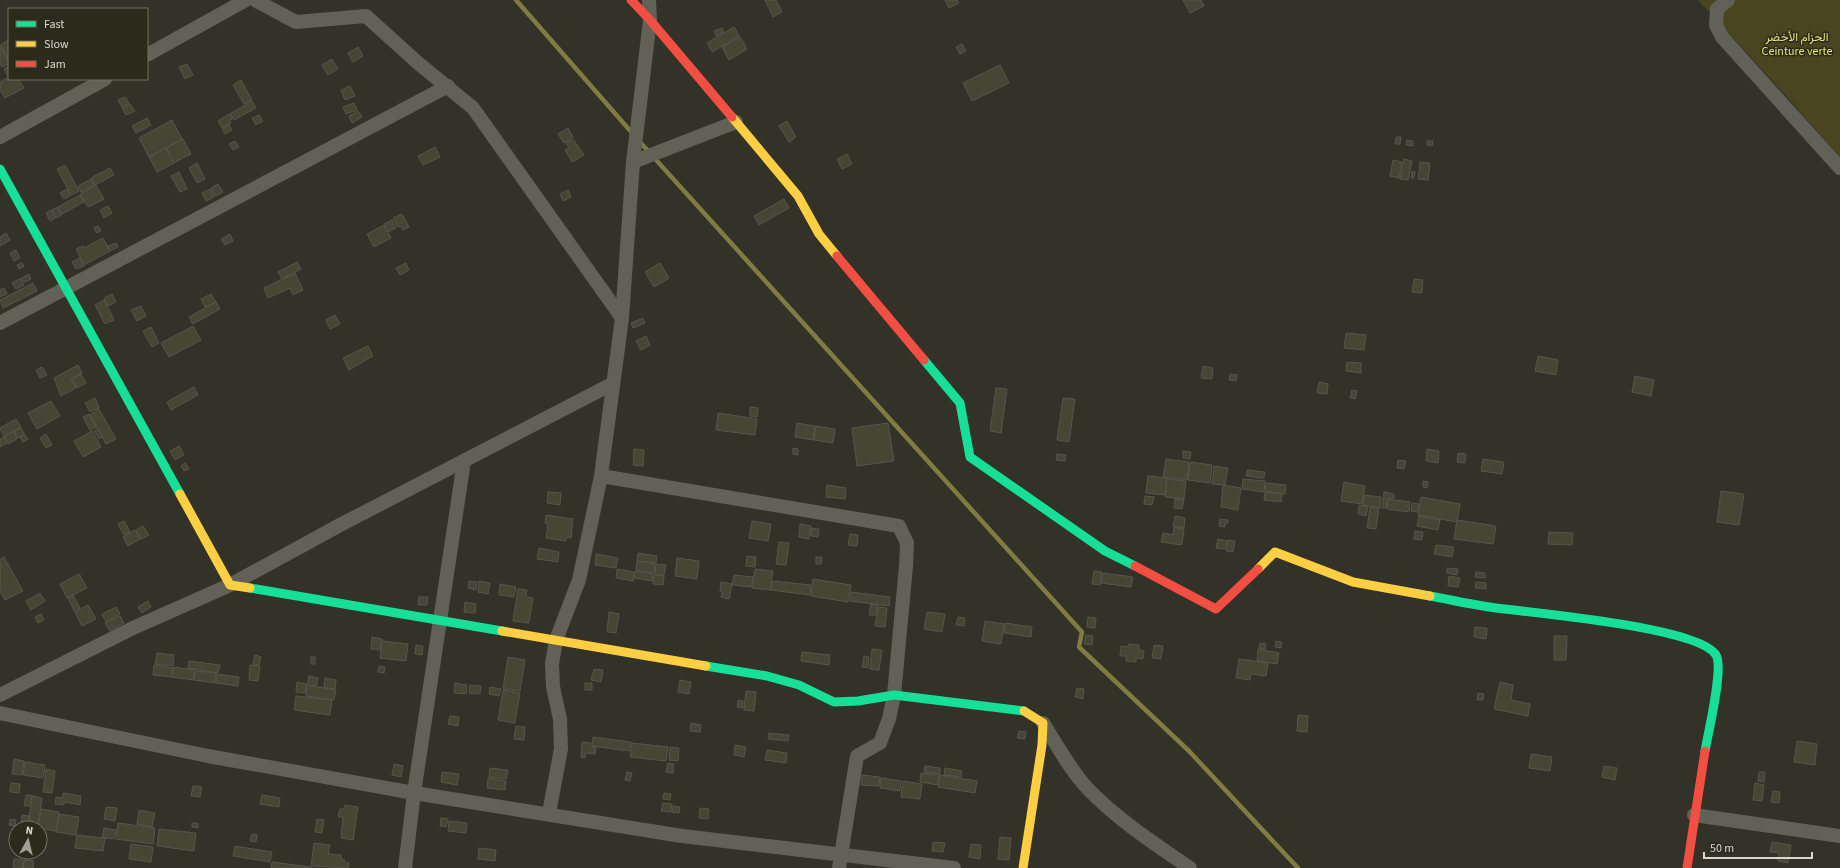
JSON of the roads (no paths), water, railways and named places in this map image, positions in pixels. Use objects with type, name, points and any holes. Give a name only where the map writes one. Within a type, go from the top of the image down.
[{"type":"street","points":[[148,54],[246,0]]},
{"type":"street","points":[[255,0],[296,22],[366,16],[418,63],[448,86],[473,108],[622,318]]},
{"type":"street","points":[[630,0],[650,20],[798,196],[819,234],[960,403],[970,457],[1105,551],[1181,589],[1216,609],[1275,552],[1353,582],[1494,608],[1624,624],[1693,640],[1710,649],[1716,655],[1719,663],[1718,679],[1694,815],[1687,868]]},
{"type":"street","points":[[549,813],[561,749],[560,719],[553,687],[552,664],[556,640],[579,580],[601,476],[612,384],[622,318],[633,162],[650,20],[649,0]]},
{"type":"street","points":[[1728,0],[1717,9],[1716,25],[1722,36],[1840,168]]},
{"type":"street","points":[[0,137],[103,80]]},
{"type":"street","points":[[0,322],[448,86]]},
{"type":"street","points":[[633,162],[736,122]]},
{"type":"street","points":[[0,169],[230,585]]},
{"type":"street","points":[[0,696],[133,628],[230,585],[340,525],[612,384]]},
{"type":"street","points":[[405,868],[414,793],[464,461]]},
{"type":"street","points":[[601,476],[899,526],[907,543],[894,695],[889,719],[880,743],[858,756],[840,861]]},
{"type":"street","points":[[230,585],[767,676],[799,685],[834,702],[858,701],[894,695],[1026,711],[1043,723],[1073,770],[1088,789],[1153,843],[1190,868]]},
{"type":"street","points":[[0,712],[208,756],[414,793],[549,813],[840,861],[954,868]]},
{"type":"street","points":[[1023,868],[1042,745],[1043,723]]},
{"type":"street","points":[[1694,815],[1840,836]]},
{"type":"waterway","points":[[516,0],[633,134]]},
{"type":"waterway","points":[[639,141],[1082,632],[1079,647],[1189,751],[1298,868]]},
{"type":"park label","name":"الحزام الأخضر Ceinture verte","points":[[1797,44]]}]
